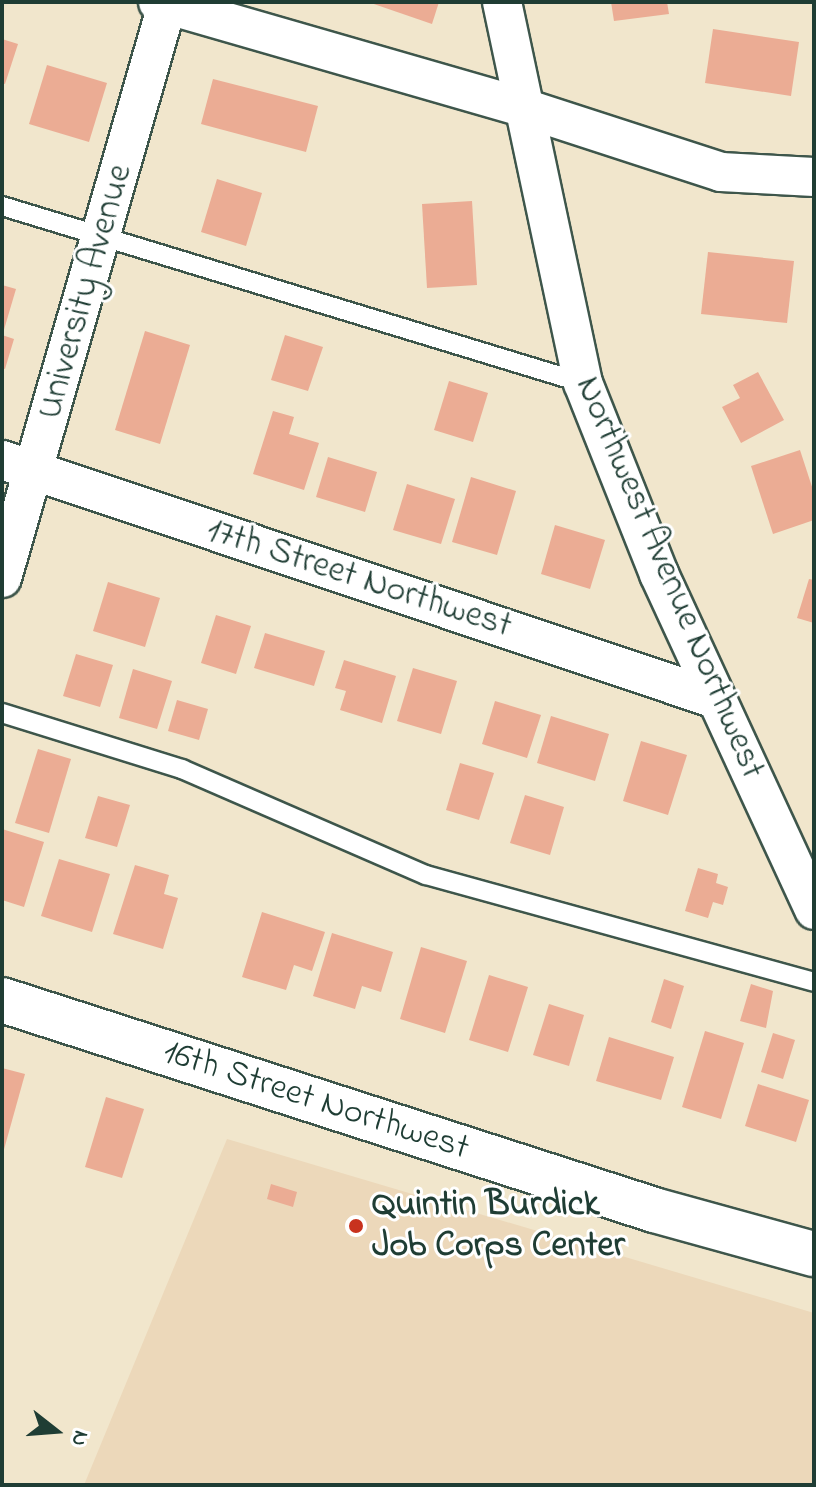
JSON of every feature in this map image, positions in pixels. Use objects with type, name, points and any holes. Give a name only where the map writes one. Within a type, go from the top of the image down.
[{"type":"street","name":"Northwest Avenue Northwest","points":[[502,2],[521,107],[583,383],[659,574],[814,910]]},
{"type":"street","points":[[163,4],[521,107],[721,172],[814,177]]},
{"type":"street","name":"University Avenue","points":[[2,578],[18,465],[104,236],[163,4]]},
{"type":"street","name":"17th Street Northwest","points":[[18,465],[716,699]]},
{"type":"street","name":"16th Street Northwest","points":[[2,1000],[654,1210],[814,1254]]},
{"type":"lane","points":[[2,206],[583,383]]},
{"type":"lane","points":[[2,713],[182,769],[426,875],[814,982]]},
{"type":"shaded area","name":"Quintin Burdick Job Corps Center","points":[[227,1139],[814,1313],[814,1485],[84,1485]]},
{"type":"building","points":[[368,2],[439,2],[432,24]]},
{"type":"building","points":[[611,2],[667,2],[669,14],[614,21]]},
{"type":"building","points":[[713,29],[799,42],[791,96],[705,83]]},
{"type":"building","points":[[2,39],[18,44],[5,84],[2,83]]},
{"type":"building","points":[[47,65],[107,83],[89,142],[29,124]]},
{"type":"building","points":[[213,79],[318,106],[306,152],[201,124]]},
{"type":"building","points":[[217,179],[262,193],[246,246],[201,232]]},
{"type":"building","points":[[472,201],[477,285],[427,288],[422,204]]},
{"type":"building","points":[[708,252],[794,261],[787,323],[701,314]]},
{"type":"building","points":[[2,285],[16,289],[3,333],[2,333]]},
{"type":"building","points":[[145,331],[190,345],[160,444],[115,430]]},
{"type":"building","points":[[2,335],[14,339],[5,369],[2,368]]},
{"type":"building","points":[[285,335],[323,347],[308,391],[271,380]]},
{"type":"building","points":[[758,372],[784,420],[741,443],[722,407],[740,398],[733,385]]},
{"type":"building","points":[[449,381],[488,393],[473,442],[434,430]]},
{"type":"building","points":[[273,411],[294,417],[289,434],[319,443],[304,490],[253,474]]},
{"type":"building","points":[[800,450],[814,493],[814,520],[773,534],[751,466]]},
{"type":"building","points":[[328,457],[377,472],[365,512],[316,497]]},
{"type":"building","points":[[471,477],[516,491],[497,555],[452,542]]},
{"type":"building","points":[[407,484],[455,499],[441,544],[393,530]]},
{"type":"building","points":[[555,525],[605,540],[590,589],[541,574]]},
{"type":"building","points":[[809,579],[814,580],[814,623],[797,618]]},
{"type":"building","points":[[108,582],[160,598],[145,647],[93,631]]},
{"type":"building","points":[[216,615],[251,626],[236,674],[201,663]]},
{"type":"building","points":[[265,633],[325,651],[314,686],[254,668]]},
{"type":"building","points":[[76,654],[113,665],[100,707],[63,696]]},
{"type":"building","points":[[344,660],[396,676],[382,723],[340,710],[346,691],[335,688]]},
{"type":"building","points":[[413,668],[457,681],[441,734],[397,721]]},
{"type":"building","points":[[133,669],[172,681],[157,729],[119,718]]},
{"type":"building","points":[[177,700],[208,709],[199,740],[168,731]]},
{"type":"building","points":[[495,701],[541,715],[527,758],[482,744]]},
{"type":"building","points":[[551,716],[609,734],[595,781],[537,763]]},
{"type":"building","points":[[641,741],[687,755],[668,815],[623,801]]},
{"type":"building","points":[[38,749],[71,759],[49,833],[15,823]]},
{"type":"building","points":[[460,763],[494,773],[479,820],[446,810]]},
{"type":"building","points":[[525,795],[564,807],[550,855],[510,843]]},
{"type":"building","points":[[98,796],[130,805],[117,847],[85,838]]},
{"type":"building","points":[[2,829],[44,842],[24,907],[2,900]]},
{"type":"building","points":[[59,859],[110,874],[92,932],[41,916]]},
{"type":"building","points":[[135,865],[169,875],[164,894],[178,898],[163,949],[113,934]]},
{"type":"building","points":[[698,868],[718,874],[716,883],[728,887],[723,905],[713,902],[708,918],[685,911]]},
{"type":"building","points":[[262,912],[325,932],[312,971],[294,965],[286,990],[242,977]]},
{"type":"building","points":[[332,933],[393,952],[381,992],[362,986],[355,1009],[313,996]]},
{"type":"building","points":[[421,947],[467,961],[445,1033],[400,1019]]},
{"type":"building","points":[[489,975],[528,987],[508,1052],[469,1040]]},
{"type":"building","points":[[664,979],[684,986],[671,1029],[651,1022]]},
{"type":"building","points":[[751,984],[773,991],[766,1028],[740,1021]]},
{"type":"building","points":[[549,1004],[584,1015],[569,1066],[533,1055]]},
{"type":"building","points":[[705,1031],[744,1043],[721,1119],[682,1107]]},
{"type":"building","points":[[773,1033],[795,1040],[783,1079],[761,1072]]},
{"type":"building","points":[[609,1037],[674,1057],[661,1100],[596,1081]]},
{"type":"building","points":[[2,1068],[25,1074],[3,1153],[2,1153]]},
{"type":"building","points":[[758,1084],[809,1100],[796,1142],[745,1126]]},
{"type":"building","points":[[106,1097],[144,1109],[122,1178],[85,1167]]},
{"type":"building","points":[[271,1184],[297,1192],[293,1207],[267,1199]]},
{"type":"place","name":"Quintin Burdick Job Corps Center","points":[[356,1226]]}]
